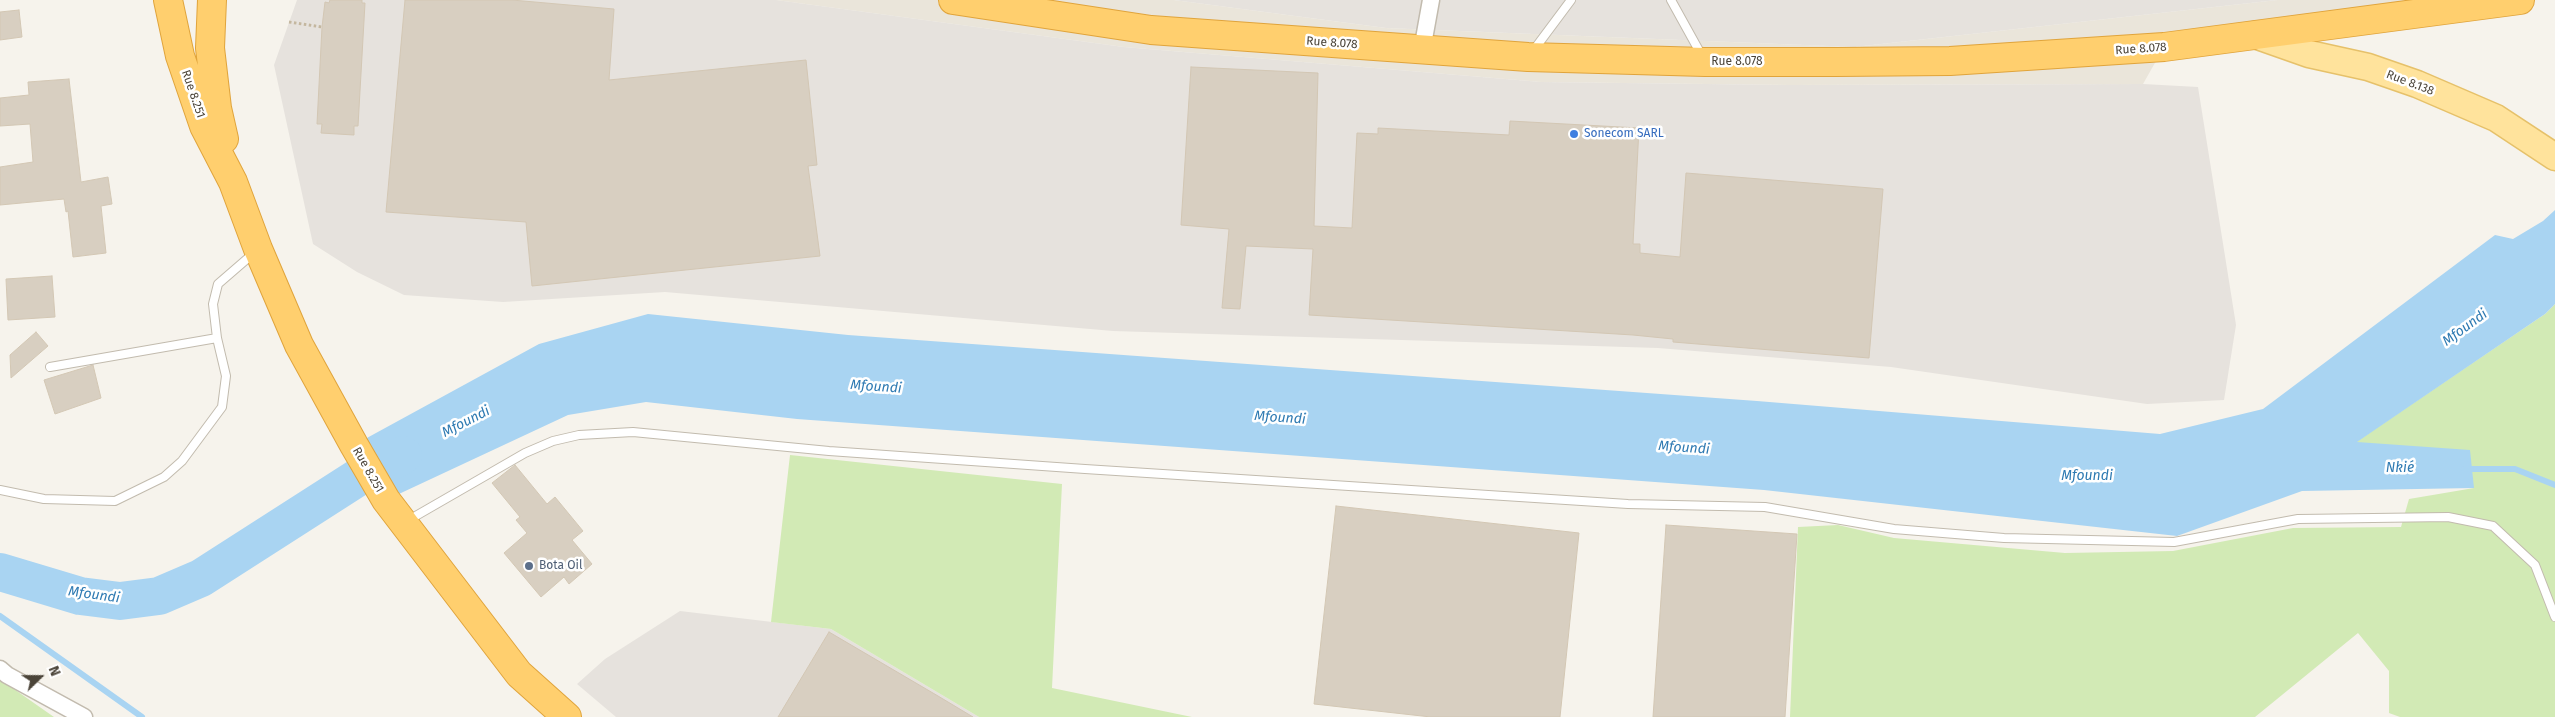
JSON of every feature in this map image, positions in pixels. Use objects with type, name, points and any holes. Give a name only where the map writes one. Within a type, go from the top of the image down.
[{"type":"highway","name":"Rue 8.251","points":[[168,0],[180,56],[204,126],[234,182]]},
{"type":"highway","name":"Rue 8.251","points":[[212,0],[210,48],[217,108],[234,182],[258,249],[300,345],[386,500],[520,674],[567,717]]},
{"type":"highway","name":"Rue 8.078","points":[[953,0],[1151,30],[1528,57],[1705,62],[1950,62],[2164,47],[2520,0]]},
{"type":"main road","name":"Rue 8.138","points":[[2255,35],[2309,54],[2368,67],[2418,84],[2496,118],[2555,157]]},
{"type":"street","points":[[1422,50],[1431,0]]},
{"type":"street","points":[[0,669],[7,675],[84,717]]},
{"type":"lane","points":[[1528,57],[1571,0]]},
{"type":"lane","points":[[1671,0],[1705,62]]},
{"type":"lane","points":[[0,490],[44,499],[115,501],[164,477],[182,461],[222,407],[226,376],[217,338],[213,304],[218,284],[258,249]]},
{"type":"lane","points":[[50,367],[217,338]]},
{"type":"lane","points":[[403,523],[525,453],[553,440],[579,434],[633,432],[829,452],[1075,469],[1628,504],[1765,507],[1894,529],[2004,538],[2174,542],[2298,518],[2448,517],[2493,526],[2535,565],[2555,617]]},
{"type":"path","points":[[289,22],[322,27]]},
{"type":"shaded area","points":[[297,0],[776,0],[1124,47],[1541,82],[1789,85],[2143,84],[2198,87],[2236,325],[2224,400],[2147,404],[1891,367],[1658,348],[1113,331],[665,292],[503,302],[404,295],[357,272],[313,244],[274,65]]},
{"type":"shaded area","points":[[776,0],[1174,0],[1386,28],[1854,47],[2277,0],[2520,0],[2164,47],[2143,84],[1789,85],[1541,82],[1124,47]]},
{"type":"shaded area","points":[[1174,0],[2277,0],[1854,47],[1386,28]]},
{"type":"shaded area","points":[[680,611],[831,629],[979,717],[616,717],[577,684],[605,659]]},
{"type":"green space","points":[[2555,304],[2555,717],[2400,717],[2389,713],[2389,671],[2358,633],[2255,717],[1790,717],[1798,527],[1838,525],[1894,538],[2065,553],[2173,551],[2293,528],[2401,527],[2409,499],[2474,488],[2356,442],[2545,314]]},
{"type":"green space","points":[[790,455],[1062,484],[1052,688],[1192,717],[979,717],[831,629],[771,622]]},
{"type":"green space","points":[[1,680],[54,717],[0,717]]},
{"type":"water","points":[[2555,210],[2555,304],[2545,314],[2357,442],[2470,450],[2474,488],[2302,491],[2177,536],[1764,490],[797,419],[646,402],[568,415],[386,500],[354,445],[539,344],[648,314],[848,335],[1757,401],[2160,434],[2263,409],[2495,235],[2513,239],[2543,221]]},
{"type":"building","points":[[330,0],[362,0],[362,3],[365,3],[358,126],[354,126],[354,135],[321,133],[322,124],[317,124],[322,27],[325,2],[329,3]]},
{"type":"building","points":[[405,0],[512,0],[614,9],[609,80],[806,60],[817,165],[808,166],[820,256],[532,286],[526,222],[386,212]]},
{"type":"building","points":[[19,10],[22,37],[0,40],[0,12]]},
{"type":"building","points":[[1191,67],[1318,73],[1314,226],[1352,228],[1357,133],[1378,134],[1378,128],[1509,135],[1510,121],[1639,128],[1633,244],[1640,244],[1640,253],[1680,257],[1686,173],[1883,189],[1869,358],[1673,342],[1673,339],[1633,335],[1309,315],[1313,249],[1246,246],[1240,309],[1222,308],[1229,229],[1181,225]]},
{"type":"building","points":[[69,79],[81,182],[108,177],[112,204],[101,206],[106,253],[73,257],[68,211],[66,212],[64,199],[0,205],[0,167],[33,162],[30,124],[0,126],[0,98],[29,95],[28,82]]},
{"type":"building","points":[[52,276],[55,317],[8,320],[6,279]]},
{"type":"building","points":[[36,332],[48,346],[11,378],[10,355]]},
{"type":"building","points":[[93,365],[101,398],[55,414],[44,380]]},
{"type":"building","points":[[515,465],[547,504],[555,497],[583,531],[572,540],[592,564],[569,584],[564,577],[541,597],[504,553],[527,533],[516,520],[520,517],[492,483]]},
{"type":"building","points":[[1336,506],[1579,533],[1560,717],[1431,717],[1314,704]]},
{"type":"building","points":[[1666,525],[1797,534],[1785,717],[1653,717]]},
{"type":"building","points":[[829,632],[938,696],[973,717],[778,717]]},
{"type":"waterway","name":"Mfoundi","points":[[0,572],[80,596],[120,601],[159,596],[201,578],[357,478],[403,455]]},
{"type":"waterway","name":"Nkié","points":[[2464,469],[2515,469],[2555,485]]},
{"type":"waterway","points":[[0,616],[142,717]]},
{"type":"place","name":"Sonecom SARL","points":[[1574,134]]},
{"type":"place","name":"Bota Oil","points":[[529,566]]}]
